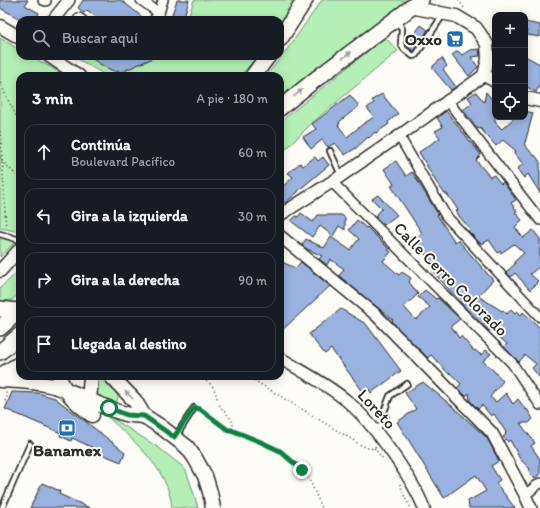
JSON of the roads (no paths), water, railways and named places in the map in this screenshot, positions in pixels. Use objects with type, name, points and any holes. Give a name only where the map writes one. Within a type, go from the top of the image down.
[{"type":"highway","points":[[284,33],[305,0]]},
{"type":"highway","points":[[284,105],[396,17],[415,4]]},
{"type":"highway","points":[[256,72],[265,60]]},
{"type":"highway","points":[[0,309],[16,310]]},
{"type":"highway","points":[[0,328],[16,313]]},
{"type":"highway","points":[[0,352],[16,338]]},
{"type":"highway","points":[[0,376],[16,366]]},
{"type":"main road","points":[[415,4],[444,14],[456,16],[476,28],[487,44],[488,59],[484,75],[492,79]]},
{"type":"main road","points":[[0,26],[16,36]]},
{"type":"main road","points":[[55,60],[73,72]]},
{"type":"main road","points":[[528,99],[540,101]]},
{"type":"main road","points":[[0,271],[16,253]]},
{"type":"main road","points":[[60,380],[65,390]]},
{"type":"main road","points":[[89,400],[90,380]]},
{"type":"main road","points":[[114,380],[135,401],[144,416],[187,447],[205,476],[213,508]]},
{"type":"main road","points":[[3,386],[27,381],[42,383],[65,390],[127,415],[144,416]]},
{"type":"street","points":[[57,16],[69,0]]},
{"type":"street","points":[[141,0],[156,16]]},
{"type":"street","points":[[157,16],[163,0]]},
{"type":"street","points":[[284,212],[342,176],[484,75]]},
{"type":"street","points":[[447,100],[540,220]]},
{"type":"street","points":[[399,136],[446,216],[540,317]]},
{"type":"street","name":"Calle Cerro Colorado","points":[[332,182],[512,363],[540,405]]},
{"type":"street","points":[[284,239],[375,314],[492,433],[531,508]]},
{"type":"street","name":"Loreto","points":[[284,360],[333,390],[348,401],[362,415],[383,440],[411,482],[424,508]]},
{"type":"street","points":[[525,495],[540,483]]},
{"type":"lane","points":[[396,17],[402,29],[401,44],[412,56],[416,55],[444,14]]},
{"type":"lane","points":[[330,151],[342,176]]},
{"type":"lane","points":[[2,235],[16,239]]},
{"type":"lane","points":[[375,430],[385,422],[386,418],[384,412],[390,396],[407,384]]},
{"type":"lane","points":[[174,437],[194,408]]},
{"type":"lane","points":[[2,508],[30,444]]},
{"type":"place","name":"Oxxo","points":[[455,39]]},
{"type":"place","name":"Banamex","points":[[67,428]]}]
